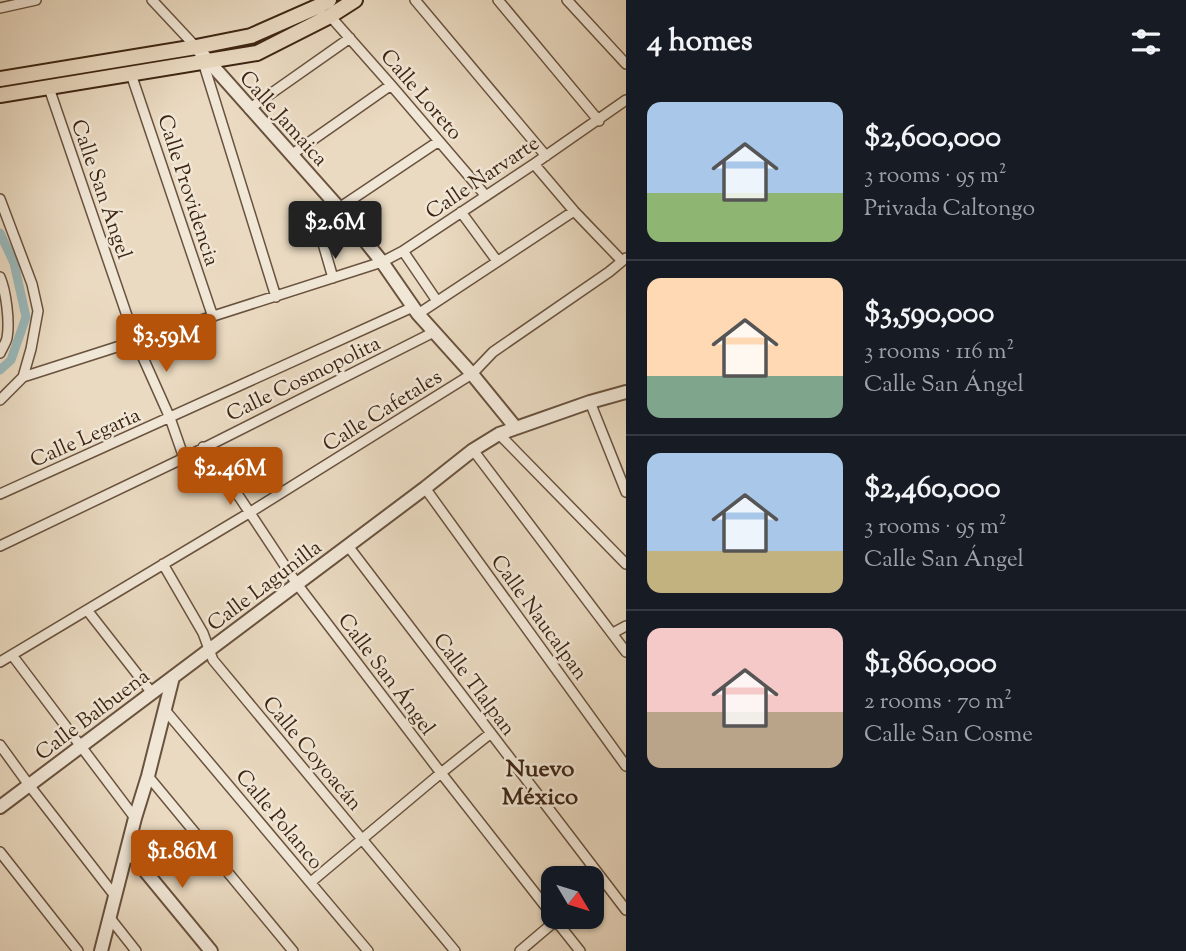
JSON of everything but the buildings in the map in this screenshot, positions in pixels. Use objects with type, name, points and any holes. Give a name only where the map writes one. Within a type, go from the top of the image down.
[{"type":"main road","points":[[0,79],[251,36],[323,5],[355,0]]},
{"type":"main road","points":[[0,96],[257,53],[323,5]]},
{"type":"street","points":[[0,8],[36,0]]},
{"type":"street","name":"Calle Jamaica","points":[[152,0],[338,208],[433,332],[516,428]]},
{"type":"street","points":[[415,0],[546,156]]},
{"type":"street","points":[[498,0],[599,121]]},
{"type":"street","points":[[567,0],[626,64]]},
{"type":"street","name":"Calle Loreto","points":[[323,5],[486,196]]},
{"type":"street","points":[[249,109],[350,38]]},
{"type":"street","points":[[205,62],[276,297]]},
{"type":"street","name":"Calle Providencia","points":[[131,74],[213,317]]},
{"type":"street","points":[[291,155],[391,85]]},
{"type":"street","name":"Calle San Ángel","points":[[49,88],[136,342],[170,418],[184,458]]},
{"type":"street","name":"Calle Narvarte","points":[[0,400],[23,377],[382,262],[403,251],[599,121],[626,100]]},
{"type":"street","points":[[338,208],[439,141]]},
{"type":"street","points":[[534,164],[574,211],[624,260]]},
{"type":"street","points":[[0,199],[32,284],[38,311],[23,377]]},
{"type":"street","name":"Calle Legaria","points":[[0,494],[437,301],[574,211]]},
{"type":"street","points":[[461,212],[497,261]]},
{"type":"street","points":[[315,215],[333,278]]},
{"type":"street","points":[[403,251],[437,301]]},
{"type":"street","name":"Calle Cafetales","points":[[0,662],[249,513],[472,374],[493,352],[624,260]]},
{"type":"street","points":[[0,277],[8,323],[7,338],[0,353]]},
{"type":"street","name":"Calle Cosmopolita","points":[[0,546],[184,458],[433,332]]},
{"type":"street","name":"Calle Lagunilla","points":[[173,677],[473,450],[499,434],[590,402],[626,393]]},
{"type":"street","points":[[590,402],[626,492]]},
{"type":"street","points":[[499,434],[626,564]]},
{"type":"street","name":"Calle San Ángel","points":[[202,447],[297,584],[541,899]]},
{"type":"street","points":[[473,450],[626,652]]},
{"type":"street","name":"Calle Naucalpan","points":[[425,488],[626,766]]},
{"type":"street","name":"Calle Tlalpan","points":[[348,546],[592,866]]},
{"type":"street","name":"Calle Coyoacán","points":[[163,564],[203,633],[213,660],[455,951]]},
{"type":"street","points":[[88,610],[152,692]]},
{"type":"street","points":[[613,634],[626,626]]},
{"type":"street","points":[[12,655],[135,818]]},
{"type":"street","points":[[101,951],[173,677]]},
{"type":"street","name":"Calle Balbuena","points":[[0,807],[173,677]]},
{"type":"street","name":"Calle Polanco","points":[[165,710],[368,951]]},
{"type":"street","points":[[311,882],[491,733]]},
{"type":"street","points":[[0,745],[116,896]]},
{"type":"street","points":[[148,776],[293,951]]},
{"type":"street","points":[[127,849],[211,951]]},
{"type":"street","points":[[0,852],[78,951]]},
{"type":"street","name":"Calle Tlalpan","points":[[604,882],[626,909]]},
{"type":"street","points":[[110,918],[136,951]]},
{"type":"street","points":[[520,951],[544,929]]},
{"type":"street","name":"Calle San Ángel","points":[[564,929],[580,951]]},
{"type":"waterway","points":[[0,233],[14,263],[26,317],[11,360],[0,370]]},
{"type":"district","name":"Nuevo México","points":[[540,782]]}]
